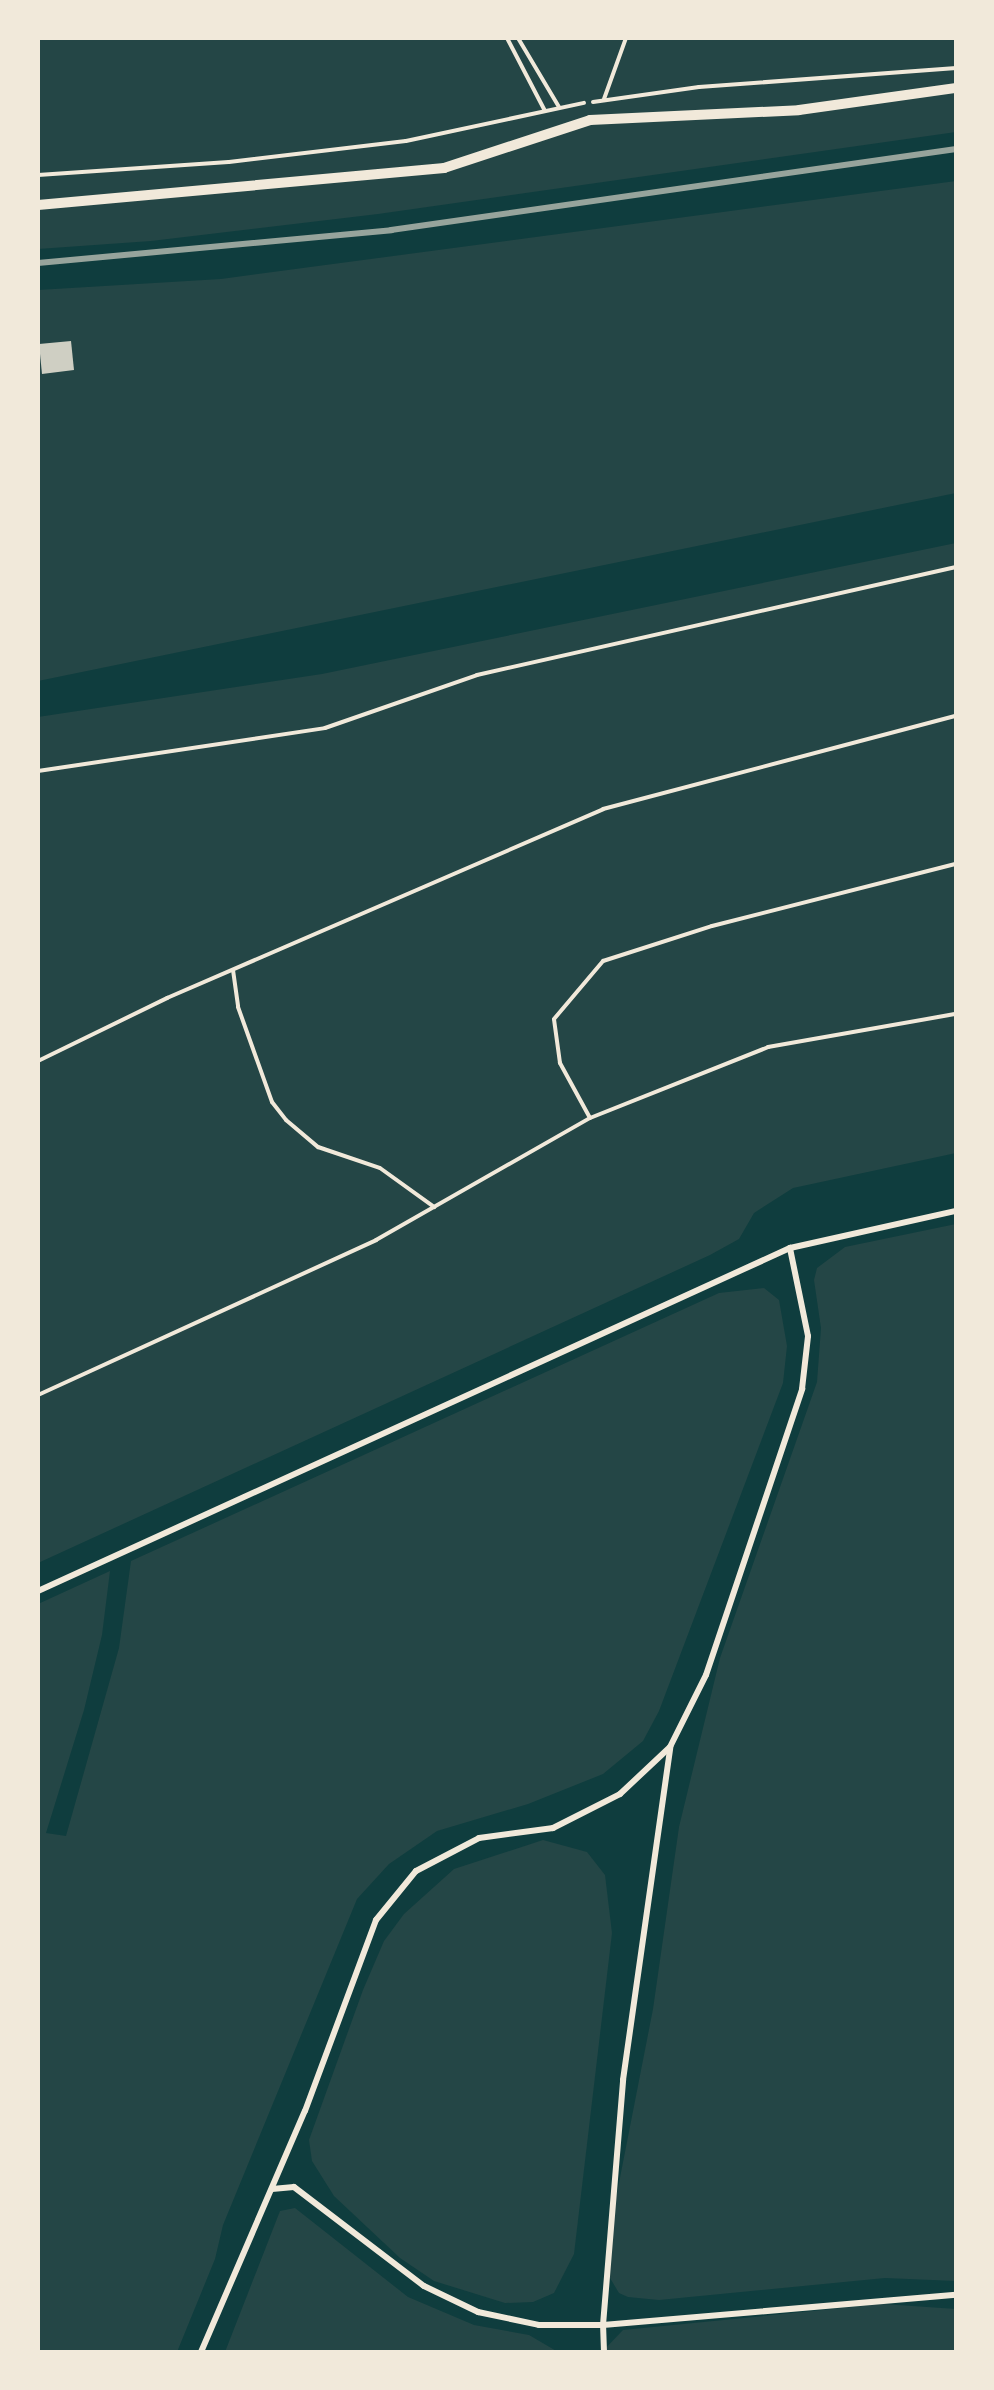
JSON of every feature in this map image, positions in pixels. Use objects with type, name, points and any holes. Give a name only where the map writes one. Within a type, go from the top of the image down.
[{"type":"street","points":[[38,205],[444,168],[590,120],[799,110],[956,88]]},
{"type":"lane","points":[[38,1591],[790,1248],[956,1212]]},
{"type":"lane","points":[[604,2352],[622,2080],[670,1747],[706,1675],[802,1389],[808,1336],[790,1248]]},
{"type":"lane","points":[[202,2352],[272,2189],[376,1920],[416,1871],[479,1838],[553,1828],[570,1820],[620,1794],[670,1747]]},
{"type":"lane","points":[[272,2189],[294,2187],[424,2286],[478,2312],[539,2325],[603,2325],[956,2295]]},
{"type":"path","points":[[506,38],[556,133]]},
{"type":"path","points":[[518,38],[559,107]]},
{"type":"path","points":[[603,100],[626,38]]},
{"type":"path","points":[[700,38],[800,38]]},
{"type":"path","points":[[38,175],[229,162],[406,141],[559,107],[699,87],[956,68]]},
{"type":"path","points":[[38,771],[325,728],[478,675],[956,566]]},
{"type":"path","points":[[38,1061],[233,969],[603,809],[956,716]]},
{"type":"path","points":[[590,1118],[560,1064],[554,1019],[603,961],[712,926],[956,864]]},
{"type":"path","points":[[233,969],[238,1006],[272,1102],[286,1120],[318,1148],[380,1168],[434,1207]]},
{"type":"path","points":[[38,1395],[376,1240],[590,1118],[768,1047],[956,1014]]},
{"type":"shaded area","points":[[38,38],[956,38],[956,132],[378,214],[151,241],[38,249]]},
{"type":"shaded area","points":[[956,181],[956,493],[38,681],[38,290],[221,279]]},
{"type":"shaded area","points":[[956,543],[956,1153],[793,1188],[754,1213],[739,1239],[710,1255],[38,1563],[38,717],[322,674]]},
{"type":"shaded area","points":[[956,1224],[956,2281],[885,2278],[659,2300],[628,2297],[619,2293],[607,2273],[608,2239],[653,2009],[679,1827],[720,1658],[817,1382],[821,1328],[814,1280],[817,1268],[845,1247]]},
{"type":"shaded area","points":[[764,1288],[779,1300],[787,1346],[783,1383],[659,1711],[643,1741],[603,1774],[528,1804],[437,1831],[389,1864],[357,1899],[223,2225],[215,2259],[177,2352],[38,2352],[38,1604],[110,1571],[102,1635],[84,1710],[46,1833],[66,1836],[119,1648],[131,1561],[719,1293]]},
{"type":"shaded area","points":[[543,1840],[587,1852],[605,1875],[612,1933],[574,2254],[554,2293],[533,2302],[505,2303],[434,2281],[400,2258],[334,2196],[312,2161],[309,2140],[363,1990],[384,1941],[404,1914],[454,1869]]},
{"type":"shaded area","points":[[295,2208],[408,2297],[474,2325],[529,2335],[558,2352],[225,2352],[280,2211]]},
{"type":"shaded area","points":[[883,2304],[956,2309],[956,2352],[602,2352],[623,2330]]},
{"type":"building","points":[[71,341],[74,370],[42,374],[39,344]]},
{"type":"railway","points":[[38,263],[391,230],[956,149]]}]
